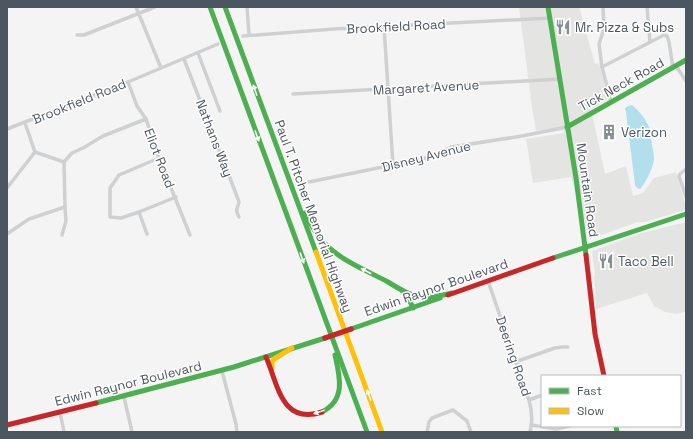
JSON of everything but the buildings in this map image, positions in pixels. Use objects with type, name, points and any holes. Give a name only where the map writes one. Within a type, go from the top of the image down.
[{"type":"main road","name":"Paul T. Pitcher Memorial Highway","points":[[210,7],[367,432]]},
{"type":"main road","name":"Paul T. Pitcher Memorial Highway","points":[[224,7],[382,432]]},
{"type":"main road","name":"Mountain Road","points":[[548,7],[576,178],[595,334],[604,375]]},
{"type":"main road","name":"Tick Neck Road","points":[[567,127],[686,60]]},
{"type":"main road","points":[[261,106],[311,226],[328,247],[347,261],[418,297],[431,298],[452,293]]},
{"type":"main road","name":"Edwin Raynor Boulevard","points":[[7,425],[124,397],[222,371],[325,338],[585,247],[686,214]]},
{"type":"main road","points":[[401,289],[408,297],[413,308]]},
{"type":"main road","points":[[266,357],[281,396],[284,402],[292,410],[302,414],[313,414],[320,413],[331,406],[338,395],[340,382],[338,366],[324,315]]},
{"type":"main road","points":[[274,376],[272,362],[274,359],[292,348]]},
{"type":"street","points":[[136,7],[161,68]]},
{"type":"street","points":[[77,35],[84,36],[156,7]]},
{"type":"street","points":[[247,7],[249,35]]},
{"type":"street","points":[[603,7],[604,29],[599,44],[602,67],[611,102]]},
{"type":"street","points":[[647,7],[650,42]]},
{"type":"street","name":"Brookfield Road","points":[[243,36],[550,18]]},
{"type":"street","points":[[384,27],[393,165]]},
{"type":"street","points":[[602,67],[664,35],[667,36],[675,67],[686,81]]},
{"type":"street","name":"Brookfield Road","points":[[7,129],[128,82],[218,44]]},
{"type":"street","points":[[198,53],[220,111]]},
{"type":"street","name":"Nathans Way","points":[[184,59],[238,199],[239,202],[236,211],[239,217]]},
{"type":"street","name":"Margaret Avenue","points":[[293,94],[560,79]]},
{"type":"street","name":"Eliot Road","points":[[128,82],[137,106],[146,119],[159,158],[176,197],[190,235]]},
{"type":"street","points":[[62,235],[66,220],[64,162],[72,152],[83,148],[103,136],[146,119]]},
{"type":"street","points":[[25,123],[35,152]]},
{"type":"street","name":"Disney Avenue","points":[[309,182],[434,156],[451,147],[522,136],[567,127]]},
{"type":"street","points":[[35,152],[64,162]]},
{"type":"street","points":[[7,188],[35,152]]},
{"type":"street","points":[[159,158],[119,175],[110,188],[110,218],[121,218],[176,197]]},
{"type":"street","points":[[686,170],[679,176],[686,197]]},
{"type":"street","points":[[7,234],[29,219],[65,207]]},
{"type":"street","points":[[139,212],[147,234]]},
{"type":"street","name":"Deering Road","points":[[488,281],[529,400],[532,412],[530,432]]},
{"type":"street","points":[[515,362],[555,348],[568,347]]},
{"type":"street","points":[[222,371],[237,432]]},
{"type":"street","points":[[529,400],[541,395]]},
{"type":"street","points":[[124,397],[132,432]]},
{"type":"street","points":[[426,432],[432,418],[453,410],[467,421],[471,432]]},
{"type":"street","points":[[60,412],[64,432]]},
{"type":"street","points":[[531,425],[541,427]]},
{"type":"street","points":[[544,427],[556,429],[565,427]]},
{"type":"shaded area","points":[[519,7],[579,7],[595,64],[599,63],[608,98],[591,109],[605,174],[626,166],[633,196],[643,193],[654,178],[676,172],[686,207],[685,210],[645,222],[638,222],[590,239],[571,177],[533,183],[526,139],[564,133],[563,127],[536,131]]},
{"type":"shaded area","points":[[686,222],[686,311],[677,314],[665,312],[654,306],[647,293],[596,309],[595,275],[592,251],[638,234]]},
{"type":"water","points":[[632,105],[642,115],[650,128],[654,155],[651,170],[645,183],[640,189],[635,185],[625,108]]},
{"type":"traffic: fast","points":[[210,7],[367,432]]},
{"type":"traffic: fast","points":[[225,7],[316,252]]},
{"type":"traffic: fast","points":[[548,7],[576,178],[586,255]]},
{"type":"traffic: fast","points":[[567,127],[686,60]]},
{"type":"traffic: fast","points":[[305,213],[315,231],[326,245],[351,263],[415,296],[432,297],[452,293]]},
{"type":"traffic: fast","points":[[553,258],[686,214]]},
{"type":"traffic: fast","points":[[403,292],[408,297],[413,308]]},
{"type":"traffic: fast","points":[[351,329],[440,298]]},
{"type":"traffic: fast","points":[[96,403],[234,367],[325,338]]},
{"type":"traffic: fast","points":[[322,412],[330,407],[338,394],[339,380],[335,355]]},
{"type":"traffic: fast","points":[[616,427],[617,432]]},
{"type":"traffic: slow","points":[[316,252],[382,432]]},
{"type":"traffic: slow","points":[[272,369],[272,362],[274,359],[292,348]]},
{"type":"traffic: jam","points":[[586,255],[595,334],[604,375]]},
{"type":"traffic: jam","points":[[448,295],[553,258]]},
{"type":"traffic: jam","points":[[325,338],[351,329]]},
{"type":"traffic: jam","points":[[266,357],[278,390],[283,400],[289,407],[298,413],[308,414],[322,412]]},
{"type":"traffic: jam","points":[[7,425],[96,403]]},
{"type":"place","name":"Mr. Pizza & Subs","points":[[563,27]]},
{"type":"place","name":"Verizon","points":[[609,132]]},
{"type":"place","name":"Taco Bell","points":[[606,261]]}]
